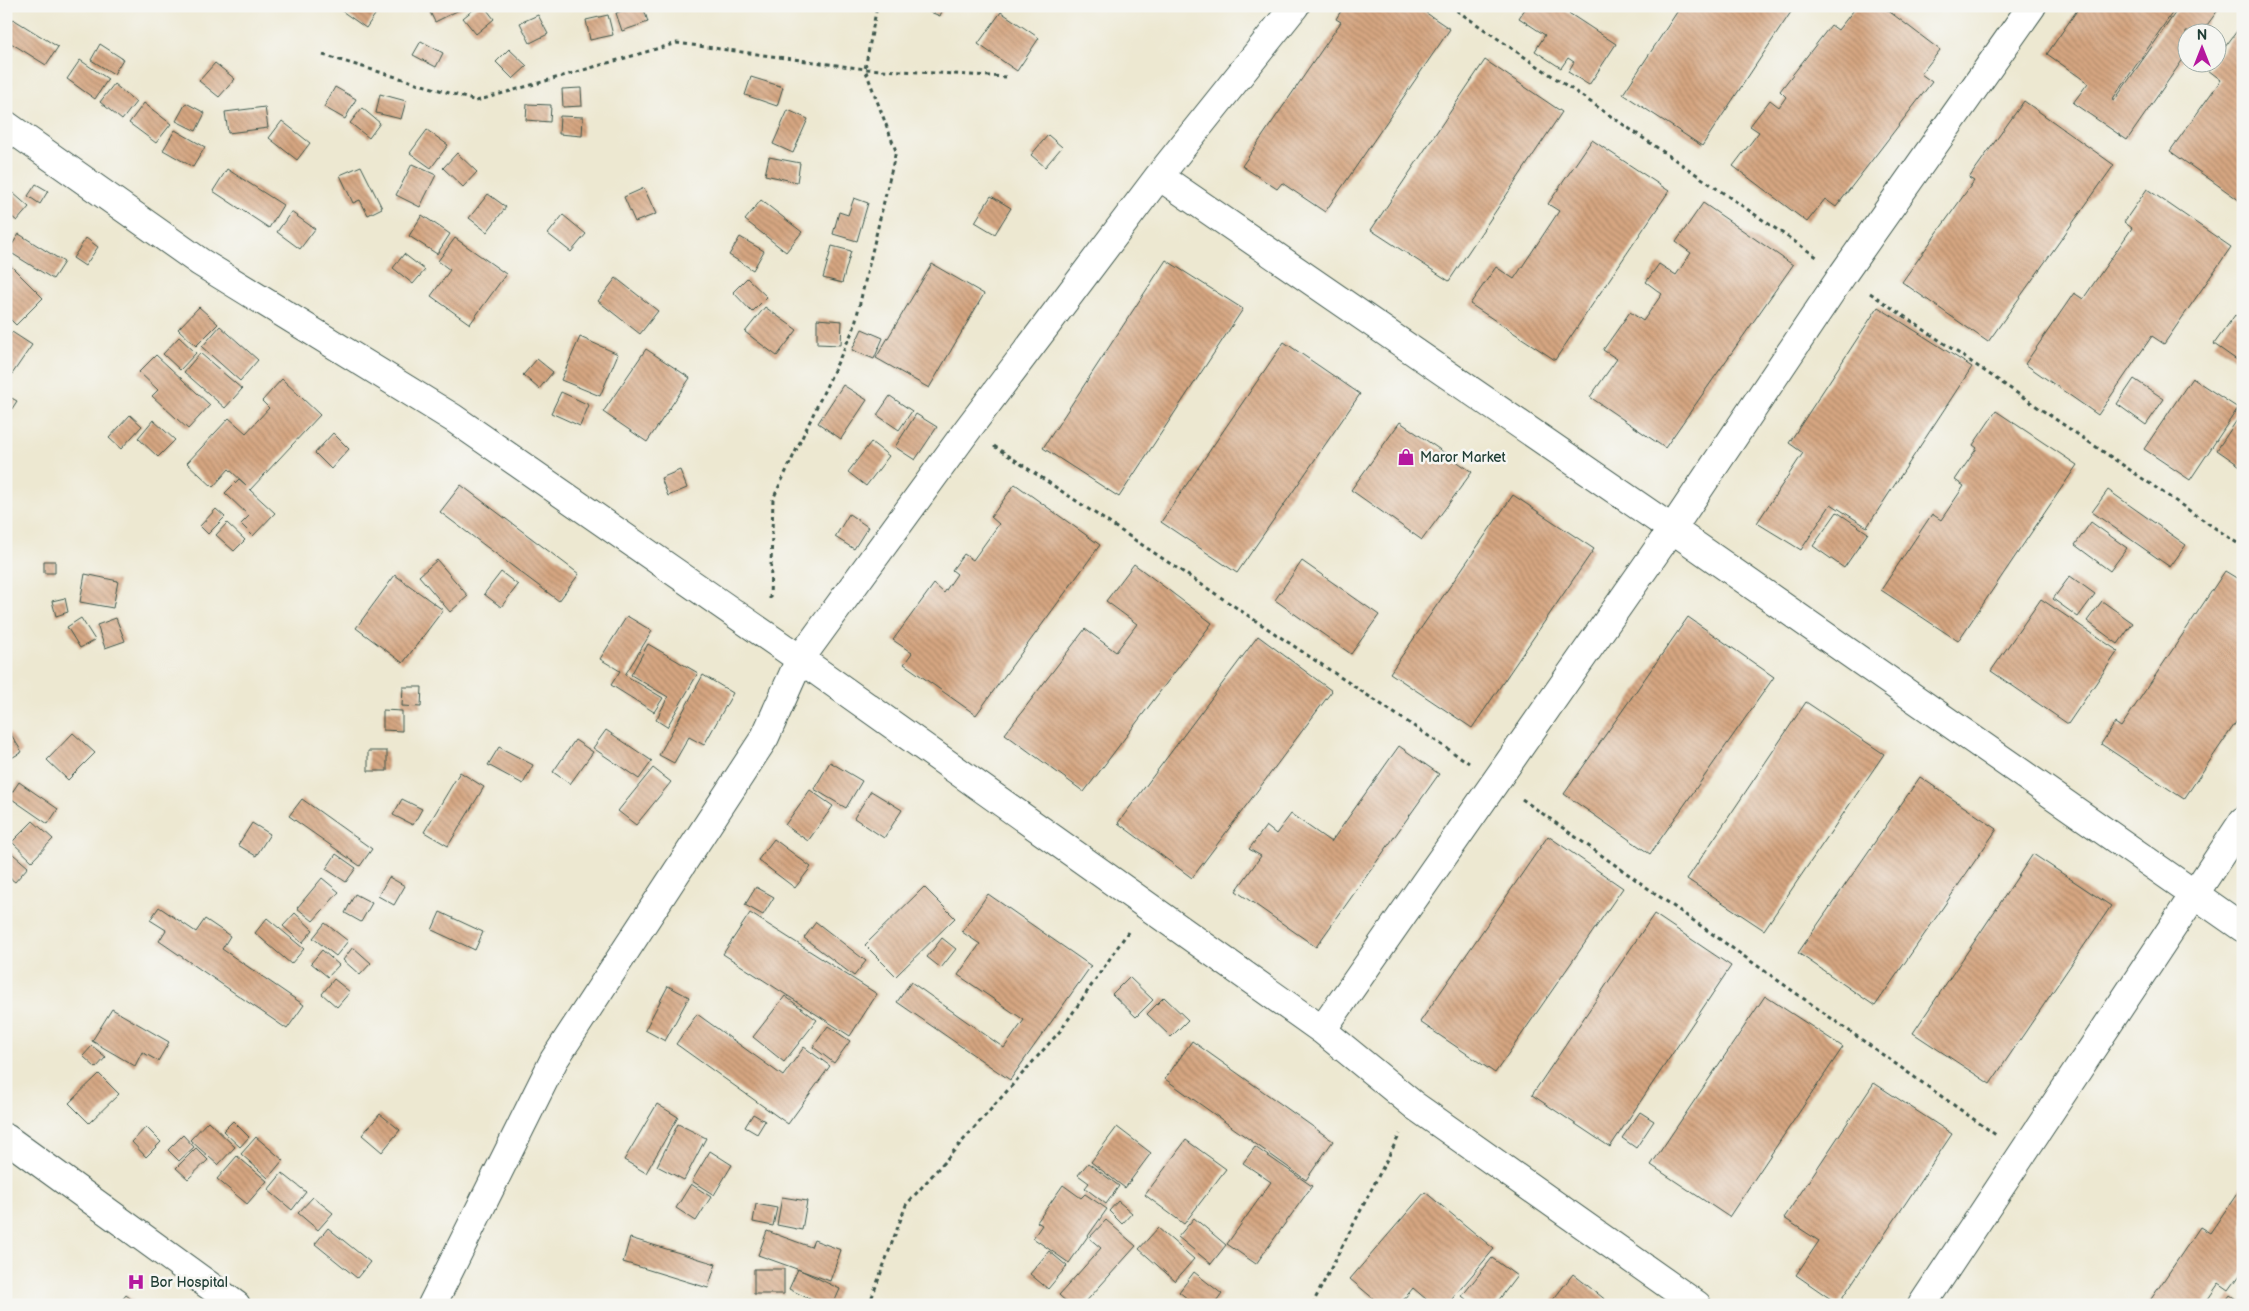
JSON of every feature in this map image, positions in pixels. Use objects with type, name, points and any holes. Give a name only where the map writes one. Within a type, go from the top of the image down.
[{"type":"street","points":[[432,1305],[554,1060],[766,737],[800,659],[962,437],[1159,176],[1295,6]]},
{"type":"street","points":[[1322,1030],[1672,529],[1843,274],[2032,6]]},
{"type":"street","points":[[6,125],[200,262],[453,418],[800,659],[1322,1030],[1415,1106],[1697,1305]]},
{"type":"street","points":[[1159,176],[1672,529],[2243,928]]},
{"type":"street","points":[[1922,1305],[2243,821]]},
{"type":"street","points":[[6,1138],[236,1305]]},
{"type":"path","points":[[768,637],[773,499],[854,328],[896,151],[865,69],[877,6]]},
{"type":"path","points":[[323,55],[476,101],[677,43],[865,69],[1007,77]]},
{"type":"path","points":[[869,1305],[906,1205],[1061,1030],[1146,905]]},
{"type":"path","points":[[1312,1305],[1415,1106]]},
{"type":"building","points":[[341,6],[375,6],[379,9],[366,28],[339,9]]},
{"type":"building","points":[[427,6],[467,6],[435,22]]},
{"type":"building","points":[[478,6],[484,6],[494,19],[476,34],[463,18]]},
{"type":"building","points":[[635,6],[643,6],[648,22],[622,31],[616,13]]},
{"type":"building","points":[[920,6],[944,6],[940,16],[920,8]]},
{"type":"building","points":[[1344,6],[1416,6],[1450,29],[1325,212],[1282,183],[1277,189],[1242,166],[1341,22],[1336,19]]},
{"type":"building","points":[[1527,6],[1558,6],[1616,44],[1589,85],[1568,72],[1574,62],[1568,58],[1561,68],[1535,51],[1545,35],[1519,18]]},
{"type":"building","points":[[1681,6],[1795,6],[1702,146],[1623,94]]},
{"type":"building","points":[[1857,6],[1882,6],[1940,50],[1921,74],[1932,82],[1836,207],[1825,199],[1807,222],[1733,166],[1759,132],[1750,126],[1770,100],[1779,107],[1786,97],[1780,91],[1831,25],[1838,30]]},
{"type":"building","points":[[2080,6],[2177,6],[2112,100],[2114,101],[2180,6],[2221,6],[2209,22],[2176,22],[2176,69],[2127,140],[2073,103],[2088,83],[2047,54]]},
{"type":"building","points":[[1001,12],[1039,38],[1017,71],[978,44]]},
{"type":"building","points":[[538,15],[548,34],[530,43],[520,23]]},
{"type":"building","points":[[608,15],[613,35],[590,40],[586,20]]},
{"type":"building","points":[[13,19],[58,47],[46,65],[6,40],[6,29]]},
{"type":"building","points":[[2243,23],[2243,203],[2170,151],[2221,80],[2211,72],[2226,72],[2226,46]]},
{"type":"building","points":[[421,41],[443,53],[436,67],[413,55]]},
{"type":"building","points":[[100,44],[123,59],[114,74],[91,60]]},
{"type":"building","points":[[509,49],[527,66],[513,79],[496,62]]},
{"type":"building","points":[[80,60],[108,79],[95,99],[67,79]]},
{"type":"building","points":[[1485,60],[1562,112],[1449,281],[1371,230]]},
{"type":"building","points":[[215,63],[235,79],[219,97],[199,81]]},
{"type":"building","points":[[751,77],[783,87],[777,106],[745,95]]},
{"type":"building","points":[[114,84],[136,102],[122,120],[100,102]]},
{"type":"building","points":[[335,87],[356,99],[345,119],[324,107]]},
{"type":"building","points":[[581,88],[582,106],[563,107],[562,89]]},
{"type":"building","points":[[380,94],[406,101],[401,119],[376,113]]},
{"type":"building","points":[[2024,101],[2114,165],[1988,342],[1902,282],[1974,181],[1969,178]]},
{"type":"building","points":[[144,103],[171,124],[156,143],[129,123]]},
{"type":"building","points":[[186,103],[205,113],[196,131],[176,121]]},
{"type":"building","points":[[527,104],[551,105],[550,122],[526,120]]},
{"type":"building","points":[[265,107],[268,128],[228,133],[225,112]]},
{"type":"building","points":[[362,108],[380,123],[369,138],[350,123]]},
{"type":"building","points":[[788,110],[808,119],[793,153],[773,144]]},
{"type":"building","points":[[560,116],[583,117],[582,136],[559,134]]},
{"type":"building","points":[[282,121],[310,143],[297,160],[269,138]]},
{"type":"building","points":[[175,130],[205,147],[193,167],[163,150]]},
{"type":"building","points":[[427,130],[448,145],[431,168],[410,153]]},
{"type":"building","points":[[1048,135],[1062,147],[1045,167],[1031,155]]},
{"type":"building","points":[[1592,140],[1669,191],[1555,360],[1470,304],[1496,267],[1514,279],[1559,211],[1548,204]]},
{"type":"building","points":[[457,153],[477,172],[463,187],[443,168]]},
{"type":"building","points":[[769,157],[800,163],[797,182],[765,175]]},
{"type":"building","points":[[412,164],[436,175],[420,207],[396,195]]},
{"type":"building","points":[[361,166],[382,208],[368,215],[360,200],[353,203],[340,175]]},
{"type":"building","points":[[227,169],[283,205],[269,228],[213,191]]},
{"type":"building","points":[[36,184],[48,191],[40,204],[28,196]]},
{"type":"building","points":[[644,188],[656,214],[635,222],[624,197]]},
{"type":"building","points":[[2147,189],[2231,247],[2164,344],[2152,336],[2098,415],[2025,364],[2074,293],[2083,299],[2132,228],[2124,222]]},
{"type":"building","points":[[13,193],[29,207],[17,221],[6,212],[6,200]]},
{"type":"building","points":[[488,194],[506,207],[487,232],[469,218]]},
{"type":"building","points":[[991,196],[1011,208],[995,234],[975,222]]},
{"type":"building","points":[[854,198],[868,203],[857,241],[833,234],[839,212],[848,215]]},
{"type":"building","points":[[761,200],[802,232],[786,252],[745,220]]},
{"type":"building","points":[[1703,203],[1793,265],[1665,448],[1590,397],[1617,359],[1603,350],[1630,312],[1643,321],[1662,294],[1646,282],[1659,264],[1676,275],[1691,253],[1676,242]]},
{"type":"building","points":[[291,212],[315,229],[300,249],[277,232]]},
{"type":"building","points":[[422,215],[450,234],[437,254],[409,236]]},
{"type":"building","points":[[563,215],[586,234],[571,252],[548,234]]},
{"type":"building","points":[[19,234],[64,262],[53,279],[8,251]]},
{"type":"building","points":[[740,237],[764,251],[753,270],[729,255]]},
{"type":"building","points":[[86,238],[98,247],[85,266],[73,258]]},
{"type":"building","points":[[455,238],[506,274],[470,324],[431,296],[450,270],[438,261]]},
{"type":"building","points":[[832,246],[851,251],[842,283],[823,278]]},
{"type":"building","points":[[404,254],[425,270],[413,284],[393,268]]},
{"type":"building","points":[[1166,260],[1243,309],[1119,497],[1043,448]]},
{"type":"building","points":[[6,261],[43,298],[16,325],[6,315]]},
{"type":"building","points":[[932,264],[984,294],[929,388],[876,358]]},
{"type":"building","points":[[616,278],[658,311],[640,334],[598,301]]},
{"type":"building","points":[[747,278],[767,297],[752,312],[733,292]]},
{"type":"building","points":[[199,307],[218,324],[196,346],[178,329]]},
{"type":"building","points":[[765,307],[797,330],[777,356],[745,332]]},
{"type":"building","points":[[1878,307],[1972,367],[1867,527],[1831,504],[1801,550],[1757,523],[1803,453],[1789,443]]},
{"type":"building","points":[[2235,315],[2243,321],[2241,363],[2214,344]]},
{"type":"building","points":[[817,319],[842,321],[841,345],[817,344]]},
{"type":"building","points":[[220,326],[258,360],[240,381],[202,347]]},
{"type":"building","points":[[862,329],[883,338],[874,359],[852,350]]},
{"type":"building","points":[[12,332],[32,345],[6,383],[6,341]]},
{"type":"building","points":[[179,337],[196,353],[180,370],[163,354]]},
{"type":"building","points":[[580,337],[618,354],[600,396],[561,380]]},
{"type":"building","points":[[1284,342],[1360,394],[1237,573],[1161,522]]},
{"type":"building","points":[[646,349],[690,378],[647,442],[603,412]]},
{"type":"building","points":[[200,353],[242,389],[225,408],[184,372]]},
{"type":"building","points":[[156,355],[210,405],[188,429],[152,396],[158,390],[139,372]]},
{"type":"building","points":[[537,359],[553,372],[539,389],[523,375]]},
{"type":"building","points":[[2192,378],[2238,408],[2190,480],[2144,449]]},
{"type":"building","points":[[282,379],[320,415],[250,490],[275,513],[253,536],[241,524],[249,516],[225,493],[239,479],[246,485],[229,469],[213,487],[187,463],[229,418],[246,433],[269,408],[262,401]]},
{"type":"building","points":[[2134,379],[2164,399],[2146,425],[2117,404]]},
{"type":"building","points":[[843,385],[867,400],[841,439],[818,423]]},
{"type":"building","points":[[561,392],[589,405],[580,426],[551,413]]},
{"type":"building","points":[[6,395],[17,401],[6,418]]},
{"type":"building","points":[[890,396],[912,411],[899,430],[877,415]]},
{"type":"building","points":[[1996,411],[2077,465],[1958,641],[1881,590],[1932,514],[1941,520],[1964,486],[1955,480],[1977,448],[1973,445]]},
{"type":"building","points":[[916,414],[937,427],[915,460],[895,447]]},
{"type":"building","points":[[130,415],[142,426],[121,449],[109,438]]},
{"type":"building","points":[[153,420],[175,440],[158,457],[138,438]]},
{"type":"building","points":[[2237,420],[2243,424],[2243,468],[2217,450]]},
{"type":"building","points":[[1400,422],[1472,472],[1422,540],[1351,490]]},
{"type":"building","points":[[333,433],[349,449],[331,469],[315,453]]},
{"type":"building","points":[[871,442],[889,456],[866,486],[848,472]]},
{"type":"building","points":[[680,470],[687,488],[668,496],[661,478]]},
{"type":"building","points":[[1015,484],[1100,545],[976,715],[904,664],[912,653],[893,640],[934,584],[944,593],[957,574],[952,570],[964,554],[973,560],[999,524],[991,517]]},
{"type":"building","points":[[461,485],[579,574],[559,601],[440,512]]},
{"type":"building","points":[[2108,490],[2186,545],[2170,567],[2092,512]]},
{"type":"building","points":[[1513,495],[1594,549],[1472,728],[1390,673]]},
{"type":"building","points":[[216,509],[225,517],[208,534],[200,526]]},
{"type":"building","points":[[1837,512],[1868,533],[1844,568],[1813,546]]},
{"type":"building","points":[[849,514],[868,527],[854,549],[835,537]]},
{"type":"building","points":[[2091,522],[2127,548],[2110,571],[2075,545]]},
{"type":"building","points":[[227,523],[245,540],[234,551],[216,535]]},
{"type":"building","points":[[437,560],[468,596],[450,612],[419,576]]},
{"type":"building","points":[[44,561],[55,561],[55,573],[44,573]]},
{"type":"building","points":[[1302,561],[1379,615],[1351,654],[1275,600]]},
{"type":"building","points":[[1134,564],[1212,623],[1084,792],[1005,734],[1085,629],[1116,652],[1137,624],[1106,601]]},
{"type":"building","points":[[2225,571],[2243,582],[2243,712],[2184,799],[2101,744],[2115,723],[2121,727]]},
{"type":"building","points":[[501,572],[518,585],[501,607],[484,594]]},
{"type":"building","points":[[85,574],[118,581],[113,608],[80,602]]},
{"type":"building","points":[[395,575],[443,610],[403,663],[356,628]]},
{"type":"building","points":[[2070,576],[2095,594],[2078,617],[2053,599]]},
{"type":"building","points":[[65,598],[68,612],[56,616],[52,601]]},
{"type":"building","points":[[2041,599],[2118,651],[2068,724],[1991,671]]},
{"type":"building","points":[[2102,601],[2133,623],[2118,644],[2087,621]]},
{"type":"building","points":[[627,616],[652,631],[625,675],[663,698],[654,712],[611,685],[620,671],[600,659]]},
{"type":"building","points":[[1688,617],[1774,677],[1650,854],[1564,794]]},
{"type":"building","points":[[81,618],[95,640],[80,648],[67,627]]},
{"type":"building","points":[[116,618],[125,641],[105,648],[97,625]]},
{"type":"building","points":[[1258,636],[1332,691],[1192,878],[1118,823]]},
{"type":"building","points":[[648,644],[698,673],[667,727],[656,720],[668,697],[631,675]]},
{"type":"building","points":[[703,675],[733,693],[704,745],[689,737],[674,763],[659,755]]},
{"type":"building","points":[[403,687],[422,687],[421,707],[402,706]]},
{"type":"building","points":[[1806,702],[1884,754],[1764,930],[1687,879]]},
{"type":"building","points":[[383,710],[402,711],[402,731],[383,730]]},
{"type":"building","points":[[606,730],[652,761],[639,779],[593,748]]},
{"type":"building","points":[[10,733],[22,752],[6,761],[6,735]]},
{"type":"building","points":[[73,733],[95,753],[68,780],[47,760]]},
{"type":"building","points":[[575,740],[593,752],[570,784],[553,772]]},
{"type":"building","points":[[1399,746],[1439,774],[1316,947],[1236,891],[1261,856],[1249,849],[1266,826],[1276,834],[1291,814],[1331,842]]},
{"type":"building","points":[[499,747],[533,765],[523,784],[488,765]]},
{"type":"building","points":[[368,751],[387,751],[387,771],[368,771]]},
{"type":"building","points":[[830,762],[862,781],[846,808],[814,789]]},
{"type":"building","points":[[653,768],[671,782],[636,825],[618,811]]},
{"type":"building","points":[[460,772],[484,787],[448,846],[424,832]]},
{"type":"building","points":[[1920,777],[1997,829],[1875,1006],[1798,953]]},
{"type":"building","points":[[19,782],[58,809],[48,824],[9,797]]},
{"type":"building","points":[[810,790],[833,806],[808,841],[785,825]]},
{"type":"building","points":[[871,791],[902,810],[884,838],[854,818]]},
{"type":"building","points":[[302,799],[372,849],[360,866],[289,816]]},
{"type":"building","points":[[402,799],[422,809],[413,825],[393,815]]},
{"type":"building","points":[[33,821],[53,839],[32,861],[12,842]]},
{"type":"building","points":[[252,823],[270,834],[256,856],[238,845]]},
{"type":"building","points":[[1548,836],[1623,888],[1495,1073],[1420,1022]]},
{"type":"building","points":[[774,839],[811,867],[795,888],[758,860]]},
{"type":"building","points":[[6,848],[28,867],[15,882],[6,875]]},
{"type":"building","points":[[336,854],[356,868],[346,882],[326,869]]},
{"type":"building","points":[[2033,854],[2111,906],[1990,1084],[1913,1033]]},
{"type":"building","points":[[389,877],[405,886],[394,905],[378,896]]},
{"type":"building","points":[[322,878],[339,892],[313,921],[297,908]]},
{"type":"building","points":[[756,887],[774,897],[763,915],[745,905]]},
{"type":"building","points":[[924,887],[955,918],[896,976],[865,945]]},
{"type":"building","points":[[355,894],[372,903],[361,922],[345,913]]},
{"type":"building","points":[[988,894],[1091,966],[1010,1080],[897,1002],[911,982],[1004,1048],[1024,1020],[958,975],[980,944],[962,932]]},
{"type":"building","points":[[159,907],[196,932],[205,919],[230,936],[222,949],[304,1005],[287,1029],[159,941],[166,930],[150,920]]},
{"type":"building","points":[[440,912],[483,932],[475,950],[432,930]]},
{"type":"building","points":[[295,913],[313,930],[302,943],[283,926]]},
{"type":"building","points":[[750,913],[877,994],[850,1036],[723,954]]},
{"type":"building","points":[[1654,914],[1731,966],[1610,1147],[1532,1095]]},
{"type":"building","points":[[267,918],[304,949],[291,964],[255,933]]},
{"type":"building","points":[[816,922],[866,961],[854,976],[804,938]]},
{"type":"building","points":[[325,923],[348,941],[336,956],[313,938]]},
{"type":"building","points":[[942,938],[956,949],[941,968],[927,957]]},
{"type":"building","points":[[353,947],[371,963],[360,975],[343,960]]},
{"type":"building","points":[[322,950],[339,965],[328,977],[311,963]]},
{"type":"building","points":[[1129,977],[1153,1000],[1136,1017],[1112,994]]},
{"type":"building","points":[[334,979],[350,992],[337,1007],[322,994]]},
{"type":"building","points":[[668,986],[689,997],[665,1041],[645,1030]]},
{"type":"building","points":[[785,996],[817,1020],[784,1062],[753,1037]]},
{"type":"building","points":[[1765,996],[1843,1047],[1729,1217],[1651,1165]]},
{"type":"building","points":[[1164,997],[1188,1020],[1171,1037],[1147,1014]]},
{"type":"building","points":[[112,1009],[169,1042],[158,1061],[142,1052],[135,1066],[92,1041]]},
{"type":"building","points":[[697,1014],[783,1076],[804,1047],[830,1066],[788,1124],[676,1044]]},
{"type":"building","points":[[828,1026],[850,1041],[834,1063],[813,1047]]},
{"type":"building","points":[[1192,1041],[1333,1141],[1306,1180],[1165,1079]]},
{"type":"building","points":[[92,1046],[106,1057],[96,1068],[83,1056]]},
{"type":"building","points":[[99,1074],[119,1094],[89,1123],[69,1103]]},
{"type":"building","points":[[1874,1083],[1952,1134],[1838,1304],[1796,1275],[1819,1241],[1784,1218]]},
{"type":"building","points":[[657,1104],[678,1117],[646,1173],[624,1160]]},
{"type":"building","points":[[1640,1112],[1654,1121],[1636,1148],[1622,1138]]},
{"type":"building","points":[[380,1114],[400,1130],[382,1152],[362,1135]]},
{"type":"building","points":[[753,1114],[765,1121],[757,1134],[745,1127]]},
{"type":"building","points":[[208,1121],[235,1147],[218,1165],[190,1140]]},
{"type":"building","points":[[233,1121],[249,1137],[240,1147],[223,1131]]},
{"type":"building","points":[[678,1124],[706,1138],[684,1180],[657,1166]]},
{"type":"building","points":[[146,1127],[161,1142],[146,1157],[132,1142]]},
{"type":"building","points":[[1117,1127],[1151,1153],[1125,1188],[1091,1162]]},
{"type":"building","points":[[183,1135],[194,1147],[179,1161],[168,1150]]},
{"type":"building","points":[[256,1137],[283,1160],[268,1178],[241,1154]]},
{"type":"building","points":[[1186,1140],[1226,1169],[1184,1224],[1145,1195]]},
{"type":"building","points":[[1255,1147],[1312,1186],[1256,1264],[1227,1244],[1271,1182],[1243,1163]]},
{"type":"building","points":[[196,1148],[208,1160],[188,1179],[176,1168]]},
{"type":"building","points":[[710,1151],[732,1165],[714,1195],[692,1181]]},
{"type":"building","points":[[237,1156],[267,1181],[247,1204],[217,1179]]},
{"type":"building","points":[[1088,1163],[1119,1186],[1106,1204],[1085,1188],[1089,1183],[1078,1175]]},
{"type":"building","points":[[282,1173],[306,1192],[292,1210],[268,1190]]},
{"type":"building","points":[[691,1184],[711,1197],[696,1221],[676,1208]]},
{"type":"building","points":[[1063,1185],[1081,1198],[1085,1194],[1107,1209],[1069,1263],[1033,1238],[1042,1225],[1037,1222]]},
{"type":"building","points":[[2243,1185],[2243,1271],[2229,1290],[2219,1283],[2204,1305],[2147,1305],[2200,1227],[2210,1233]]},
{"type":"building","points":[[1425,1192],[1494,1249],[1447,1305],[1433,1305],[1413,1288],[1399,1305],[1381,1305],[1350,1279]]},
{"type":"building","points":[[313,1197],[333,1213],[318,1230],[298,1213]]},
{"type":"building","points":[[782,1197],[807,1201],[802,1230],[777,1225]]},
{"type":"building","points":[[1118,1201],[1132,1213],[1122,1224],[1109,1211]]},
{"type":"building","points":[[756,1204],[777,1208],[773,1226],[753,1222]]},
{"type":"building","points":[[1194,1218],[1226,1245],[1211,1264],[1178,1237]]},
{"type":"building","points":[[1106,1220],[1136,1246],[1083,1305],[1070,1305],[1059,1295],[1101,1248],[1089,1238]]},
{"type":"building","points":[[328,1228],[370,1262],[357,1278],[315,1244]]},
{"type":"building","points":[[1158,1228],[1194,1259],[1175,1281],[1139,1249]]},
{"type":"building","points":[[767,1231],[811,1247],[814,1240],[841,1250],[830,1281],[758,1255]]},
{"type":"building","points":[[630,1238],[716,1264],[708,1288],[623,1262]]},
{"type":"building","points":[[1049,1251],[1067,1266],[1048,1289],[1030,1274]]},
{"type":"building","points":[[1492,1258],[1517,1276],[1495,1305],[1473,1305],[1462,1296]]},
{"type":"building","points":[[754,1269],[784,1269],[784,1294],[754,1294]]},
{"type":"building","points":[[798,1269],[840,1289],[833,1305],[822,1305],[789,1289]]},
{"type":"building","points":[[1194,1272],[1222,1294],[1214,1305],[1196,1305],[1179,1292]]},
{"type":"building","points":[[1573,1274],[1612,1305],[1549,1305]]},
{"type":"building","points":[[126,1295],[139,1305],[118,1305]]},
{"type":"building","points":[[2230,1295],[2243,1304],[2243,1305],[2223,1305]]},
{"type":"place","name":"Maror Market","points":[[1406,457]]},
{"type":"place","name":"Bor Hospital","points":[[136,1282]]}]
